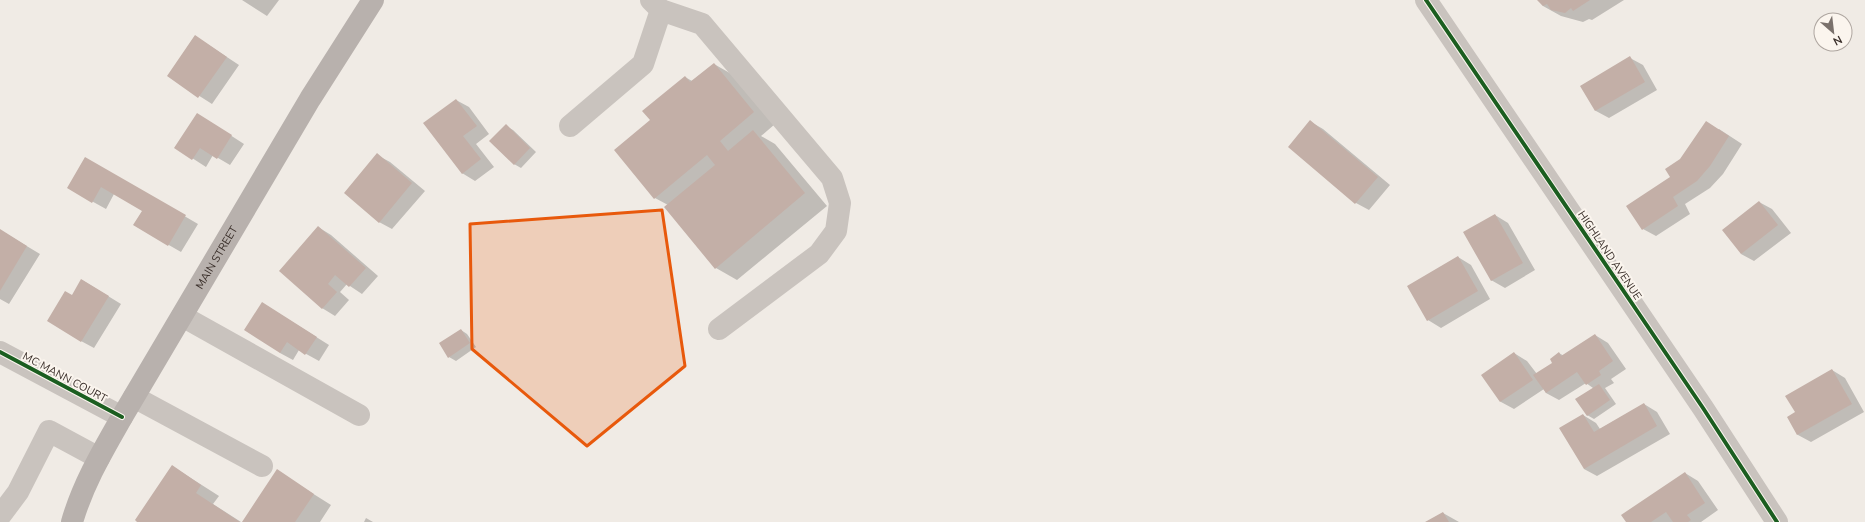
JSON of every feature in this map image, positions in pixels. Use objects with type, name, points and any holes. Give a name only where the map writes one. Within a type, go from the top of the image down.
[{"type":"main road","name":"MAIN STREET","points":[[72,522],[78,500],[122,417],[310,99],[373,0]]},
{"type":"street","name":"HIGHLAND AVENUE","points":[[1426,0],[1699,402],[1777,522]]},
{"type":"street","points":[[570,126],[643,64],[656,5],[702,24],[832,178],[840,203],[836,231],[819,254],[719,330]]},
{"type":"street","points":[[182,316],[359,415]]},
{"type":"street","name":"MC MANN COURT","points":[[0,352],[122,417]]},
{"type":"street","points":[[134,397],[262,466]]},
{"type":"street","points":[[0,516],[18,492],[49,431],[99,458]]},
{"type":"highlighted area","points":[[662,210],[685,366],[587,446],[472,349],[470,224]]},
{"type":"building","points":[[1537,0],[1590,0],[1573,11],[1571,8],[1565,13],[1551,10],[1547,4],[1543,6]]},
{"type":"building","points":[[195,35],[227,57],[198,98],[167,76]]},
{"type":"building","points":[[1630,56],[1645,82],[1595,111],[1580,86]]},
{"type":"building","points":[[714,63],[754,112],[720,141],[728,151],[753,130],[805,193],[715,269],[664,207],[715,165],[707,155],[654,199],[614,150],[650,120],[642,111],[685,76],[690,82]]},
{"type":"building","points":[[456,99],[477,126],[463,136],[481,159],[462,174],[423,123]]},
{"type":"building","points":[[197,113],[232,135],[217,159],[200,148],[192,160],[174,148]]},
{"type":"building","points":[[1310,120],[1378,177],[1355,204],[1288,147]]},
{"type":"building","points":[[1706,121],[1729,136],[1710,166],[1697,181],[1673,197],[1678,206],[1642,230],[1626,206],[1670,177],[1665,169],[1680,159]]},
{"type":"building","points":[[506,124],[530,148],[514,165],[489,141]]},
{"type":"building","points":[[377,153],[412,183],[379,223],[344,193]]},
{"type":"building","points":[[85,157],[186,215],[168,246],[133,225],[142,211],[101,187],[92,203],[67,188]]},
{"type":"building","points":[[1759,201],[1778,225],[1741,254],[1722,230]]},
{"type":"building","points":[[1495,214],[1523,263],[1491,281],[1463,232]]},
{"type":"building","points":[[318,226],[366,268],[349,287],[335,275],[328,284],[337,292],[322,309],[279,271]]},
{"type":"building","points":[[0,229],[27,246],[0,291]]},
{"type":"building","points":[[1458,256],[1478,291],[1427,321],[1407,286]]},
{"type":"building","points":[[81,279],[109,296],[81,342],[47,321],[65,291],[72,295]]},
{"type":"building","points":[[262,302],[317,337],[305,355],[287,342],[280,353],[244,330]]},
{"type":"building","points":[[461,329],[470,343],[448,358],[439,343]]},
{"type":"building","points":[[1595,334],[1613,361],[1599,371],[1601,375],[1586,385],[1577,372],[1546,393],[1533,375],[1552,363],[1550,359],[1559,352],[1561,356]]},
{"type":"building","points":[[1514,352],[1533,380],[1500,402],[1481,375]]},
{"type":"building","points":[[1832,369],[1852,404],[1797,435],[1787,417],[1795,412],[1785,396]]},
{"type":"building","points":[[1599,384],[1610,400],[1587,416],[1575,399]]},
{"type":"building","points":[[1644,403],[1657,426],[1584,469],[1559,428],[1583,414],[1594,432]]},
{"type":"building","points":[[172,465],[201,485],[196,493],[240,522],[137,522],[135,520]]},
{"type":"building","points":[[277,469],[314,494],[295,522],[242,522]]},
{"type":"building","points":[[1685,472],[1705,503],[1687,515],[1691,520],[1688,522],[1673,522],[1666,512],[1651,522],[1626,522],[1621,515]]},
{"type":"building","points":[[1443,512],[1449,522],[1425,522]]},
{"type":"cycle path","points":[[1426,0],[1703,408],[1777,522]]},
{"type":"cycle path","points":[[0,352],[122,417]]}]
